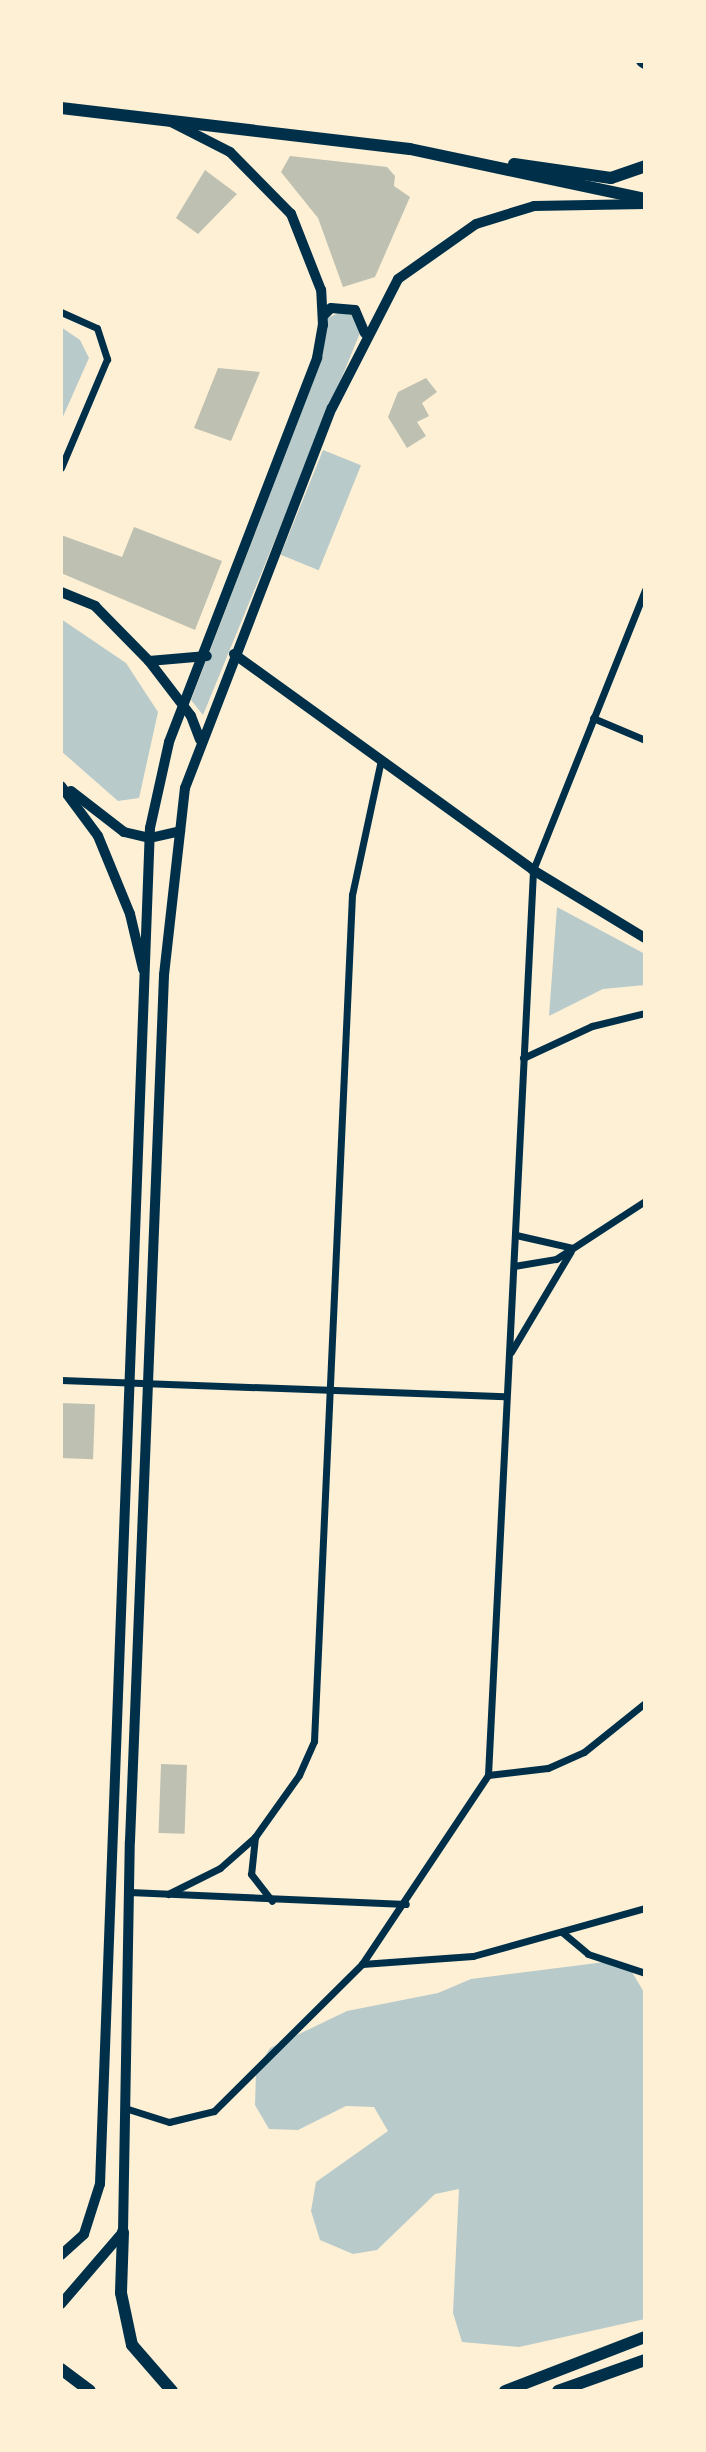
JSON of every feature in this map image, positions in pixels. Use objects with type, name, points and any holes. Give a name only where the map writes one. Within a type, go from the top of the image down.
[{"type":"main road","points":[[61,108],[410,149],[594,177],[624,177],[645,166]]},
{"type":"main road","points":[[61,2255],[84,2234],[100,2184],[147,985],[150,838],[157,785],[183,707],[207,656],[317,358],[323,316],[309,251],[268,184],[230,152],[168,121]]},
{"type":"main road","points":[[410,149],[645,199]]},
{"type":"main road","points":[[172,2391],[132,2345],[121,2292],[128,2109],[129,1892],[164,975],[180,831],[200,738],[365,333],[398,279],[476,224],[534,206],[645,204]]},
{"type":"main road","points":[[323,316],[331,308],[355,310],[365,333]]},
{"type":"main road","points":[[61,592],[95,607],[149,661],[183,707],[200,738]]},
{"type":"main road","points":[[149,661],[207,656]]},
{"type":"main road","points":[[61,784],[105,821],[150,838],[180,831]]},
{"type":"main road","points":[[61,784],[98,836],[130,914],[147,985]]},
{"type":"main road","points":[[61,2304],[123,2232]]},
{"type":"main road","points":[[505,2391],[645,2337]]},
{"type":"main road","points":[[558,2391],[645,2360]]},
{"type":"main road","points":[[61,2370],[90,2391]]},
{"type":"street","points":[[61,312],[97,328],[107,359],[61,468]]},
{"type":"street","points":[[128,2109],[169,2122],[214,2111],[362,1964],[406,1904],[488,1775],[533,870],[645,590]]},
{"type":"street","points":[[234,654],[533,870],[645,938]]},
{"type":"street","points":[[593,718],[645,740]]},
{"type":"street","points":[[168,1894],[220,1868],[255,1837],[299,1775],[314,1741],[321,1690],[327,1390],[352,895],[381,760]]},
{"type":"street","points":[[523,1058],[592,1026],[645,1013]]},
{"type":"street","points":[[514,1266],[556,1259],[645,1201]]},
{"type":"street","points":[[516,1235],[573,1248]]},
{"type":"street","points":[[508,1356],[573,1248]]},
{"type":"street","points":[[61,1380],[505,1396]]},
{"type":"street","points":[[488,1775],[548,1768],[584,1752],[645,1703]]},
{"type":"street","points":[[255,1837],[251,1874],[272,1901]]},
{"type":"street","points":[[129,1892],[272,1901],[406,1904]]},
{"type":"street","points":[[362,1964],[473,1956],[645,1908]]},
{"type":"street","points":[[562,1933],[588,1954],[645,1973]]},
{"type":"shaded area","points":[[342,311],[352,315],[360,333],[203,715],[191,700],[322,359],[328,318]]},
{"type":"shaded area","points":[[61,327],[80,340],[89,358],[61,421]]},
{"type":"shaded area","points":[[323,450],[361,465],[319,570],[281,555]]},
{"type":"shaded area","points":[[61,619],[126,663],[158,712],[139,798],[118,801],[61,751]]},
{"type":"shaded area","points":[[557,907],[645,954],[645,985],[603,989],[549,1016]]},
{"type":"shaded area","points":[[605,1962],[629,1967],[645,1994],[645,2319],[519,2347],[462,2342],[453,2313],[459,2189],[435,2194],[377,2250],[353,2254],[320,2240],[311,2211],[316,2182],[388,2131],[374,2107],[346,2106],[298,2130],[269,2129],[255,2105],[256,2072],[270,2048],[347,2011],[438,1993],[471,1979]]},
{"type":"building","points":[[290,156],[387,167],[395,176],[394,186],[410,197],[375,277],[343,287],[318,218],[281,172]]},
{"type":"building","points":[[205,170],[237,194],[198,234],[176,218]]},
{"type":"building","points":[[218,368],[260,372],[231,441],[194,428]]},
{"type":"building","points":[[426,378],[437,392],[422,403],[429,416],[417,422],[426,436],[407,448],[388,417],[398,392]]},
{"type":"building","points":[[134,527],[222,561],[195,630],[61,573],[61,535],[122,557]]},
{"type":"building","points":[[61,1403],[95,1404],[93,1459],[61,1458]]},
{"type":"building","points":[[161,1764],[187,1765],[185,1834],[159,1833]]}]
